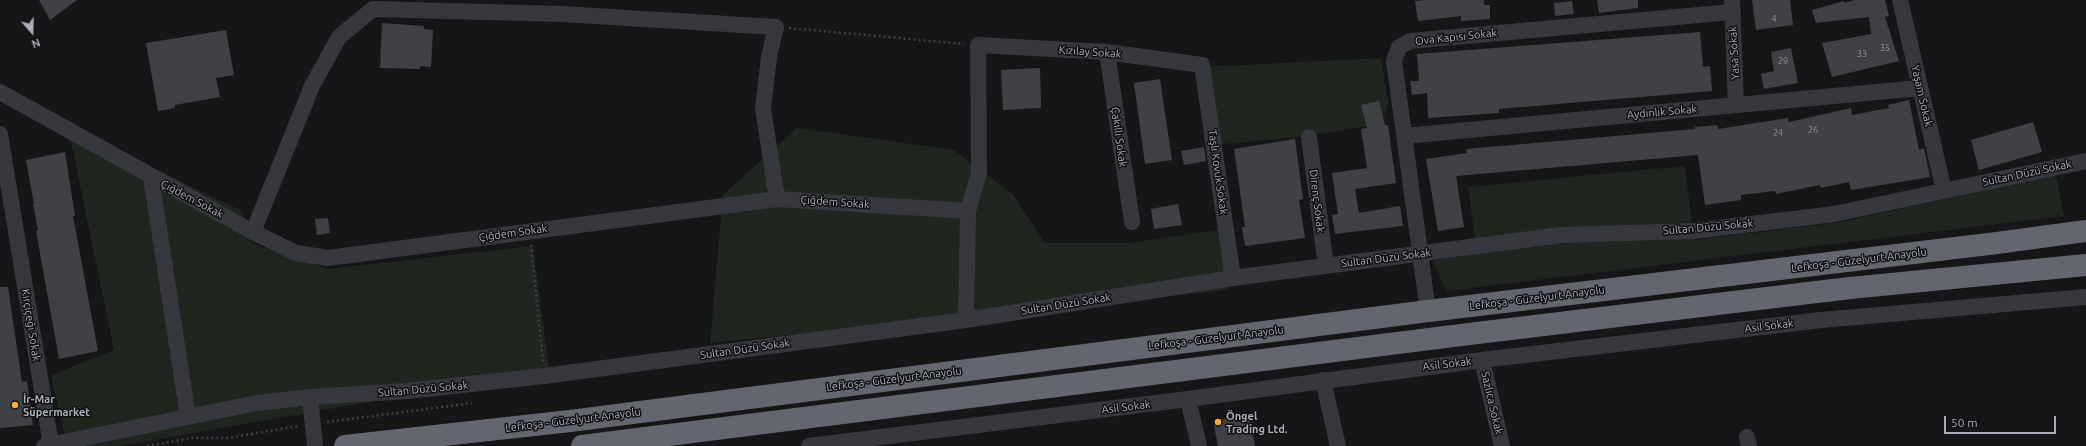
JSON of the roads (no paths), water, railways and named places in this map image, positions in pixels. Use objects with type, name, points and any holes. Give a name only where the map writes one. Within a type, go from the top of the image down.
[{"type":"highway","name":"Lefkoşa - Güzelyurt Anayolu","points":[[345,446],[570,421],[1428,311],[2086,231]]},
{"type":"highway","points":[[582,446],[1469,334],[1850,288],[2086,265]]},
{"type":"street","name":"Yaşam Sokak","points":[[1900,0],[1944,191]]},
{"type":"street","name":"Yasa Sokak","points":[[1732,6],[1736,106]]},
{"type":"street","name":"Ova Kapısı Sokak","points":[[1428,311],[1394,61],[1399,47],[1410,41],[1732,6]]},
{"type":"street","points":[[253,232],[312,86],[339,38],[373,9],[562,14],[776,27],[769,57],[763,108],[777,199]]},
{"type":"street","name":"Kızılay Sokak","points":[[968,211],[979,173],[978,45],[1107,52],[1202,65]]},
{"type":"street","name":"Çakıllı Sokak","points":[[1107,52],[1132,222]]},
{"type":"street","name":"Taşlı Kovuk Sokak","points":[[1202,65],[1233,278]]},
{"type":"street","name":"Aydınlık Sokak","points":[[1404,136],[1920,88]]},
{"type":"street","name":"Çığdem Sokak","points":[[0,92],[86,139],[151,177],[253,232],[296,253],[328,258],[777,199],[968,211]]},
{"type":"street","name":"Kırçiçeğı Sokak","points":[[0,134],[6,206],[48,446]]},
{"type":"street","name":"Direnç Sokak","points":[[1309,137],[1326,266]]},
{"type":"street","name":"Sultan Düzü Sokak","points":[[48,446],[257,403],[407,391],[544,376],[966,320],[1233,278],[1561,235],[1694,231],[1834,214],[2086,161]]},
{"type":"street","points":[[151,177],[188,417]]},
{"type":"street","points":[[966,320],[968,211]]},
{"type":"street","name":"Asil Sokak","points":[[809,446],[1188,399],[1482,360],[1821,320],[2086,297]]},
{"type":"street","name":"Sazlıca Sokak","points":[[1482,360],[1502,446]]},
{"type":"street","points":[[1323,380],[1338,446]]},
{"type":"street","points":[[310,398],[315,446]]},
{"type":"street","points":[[1188,399],[1199,446]]},
{"type":"place","name":"İr-Mar Süpermarket","points":[[15,405]]},
{"type":"place","name":"Öngel Trading Ltd.","points":[[1218,422]]}]
